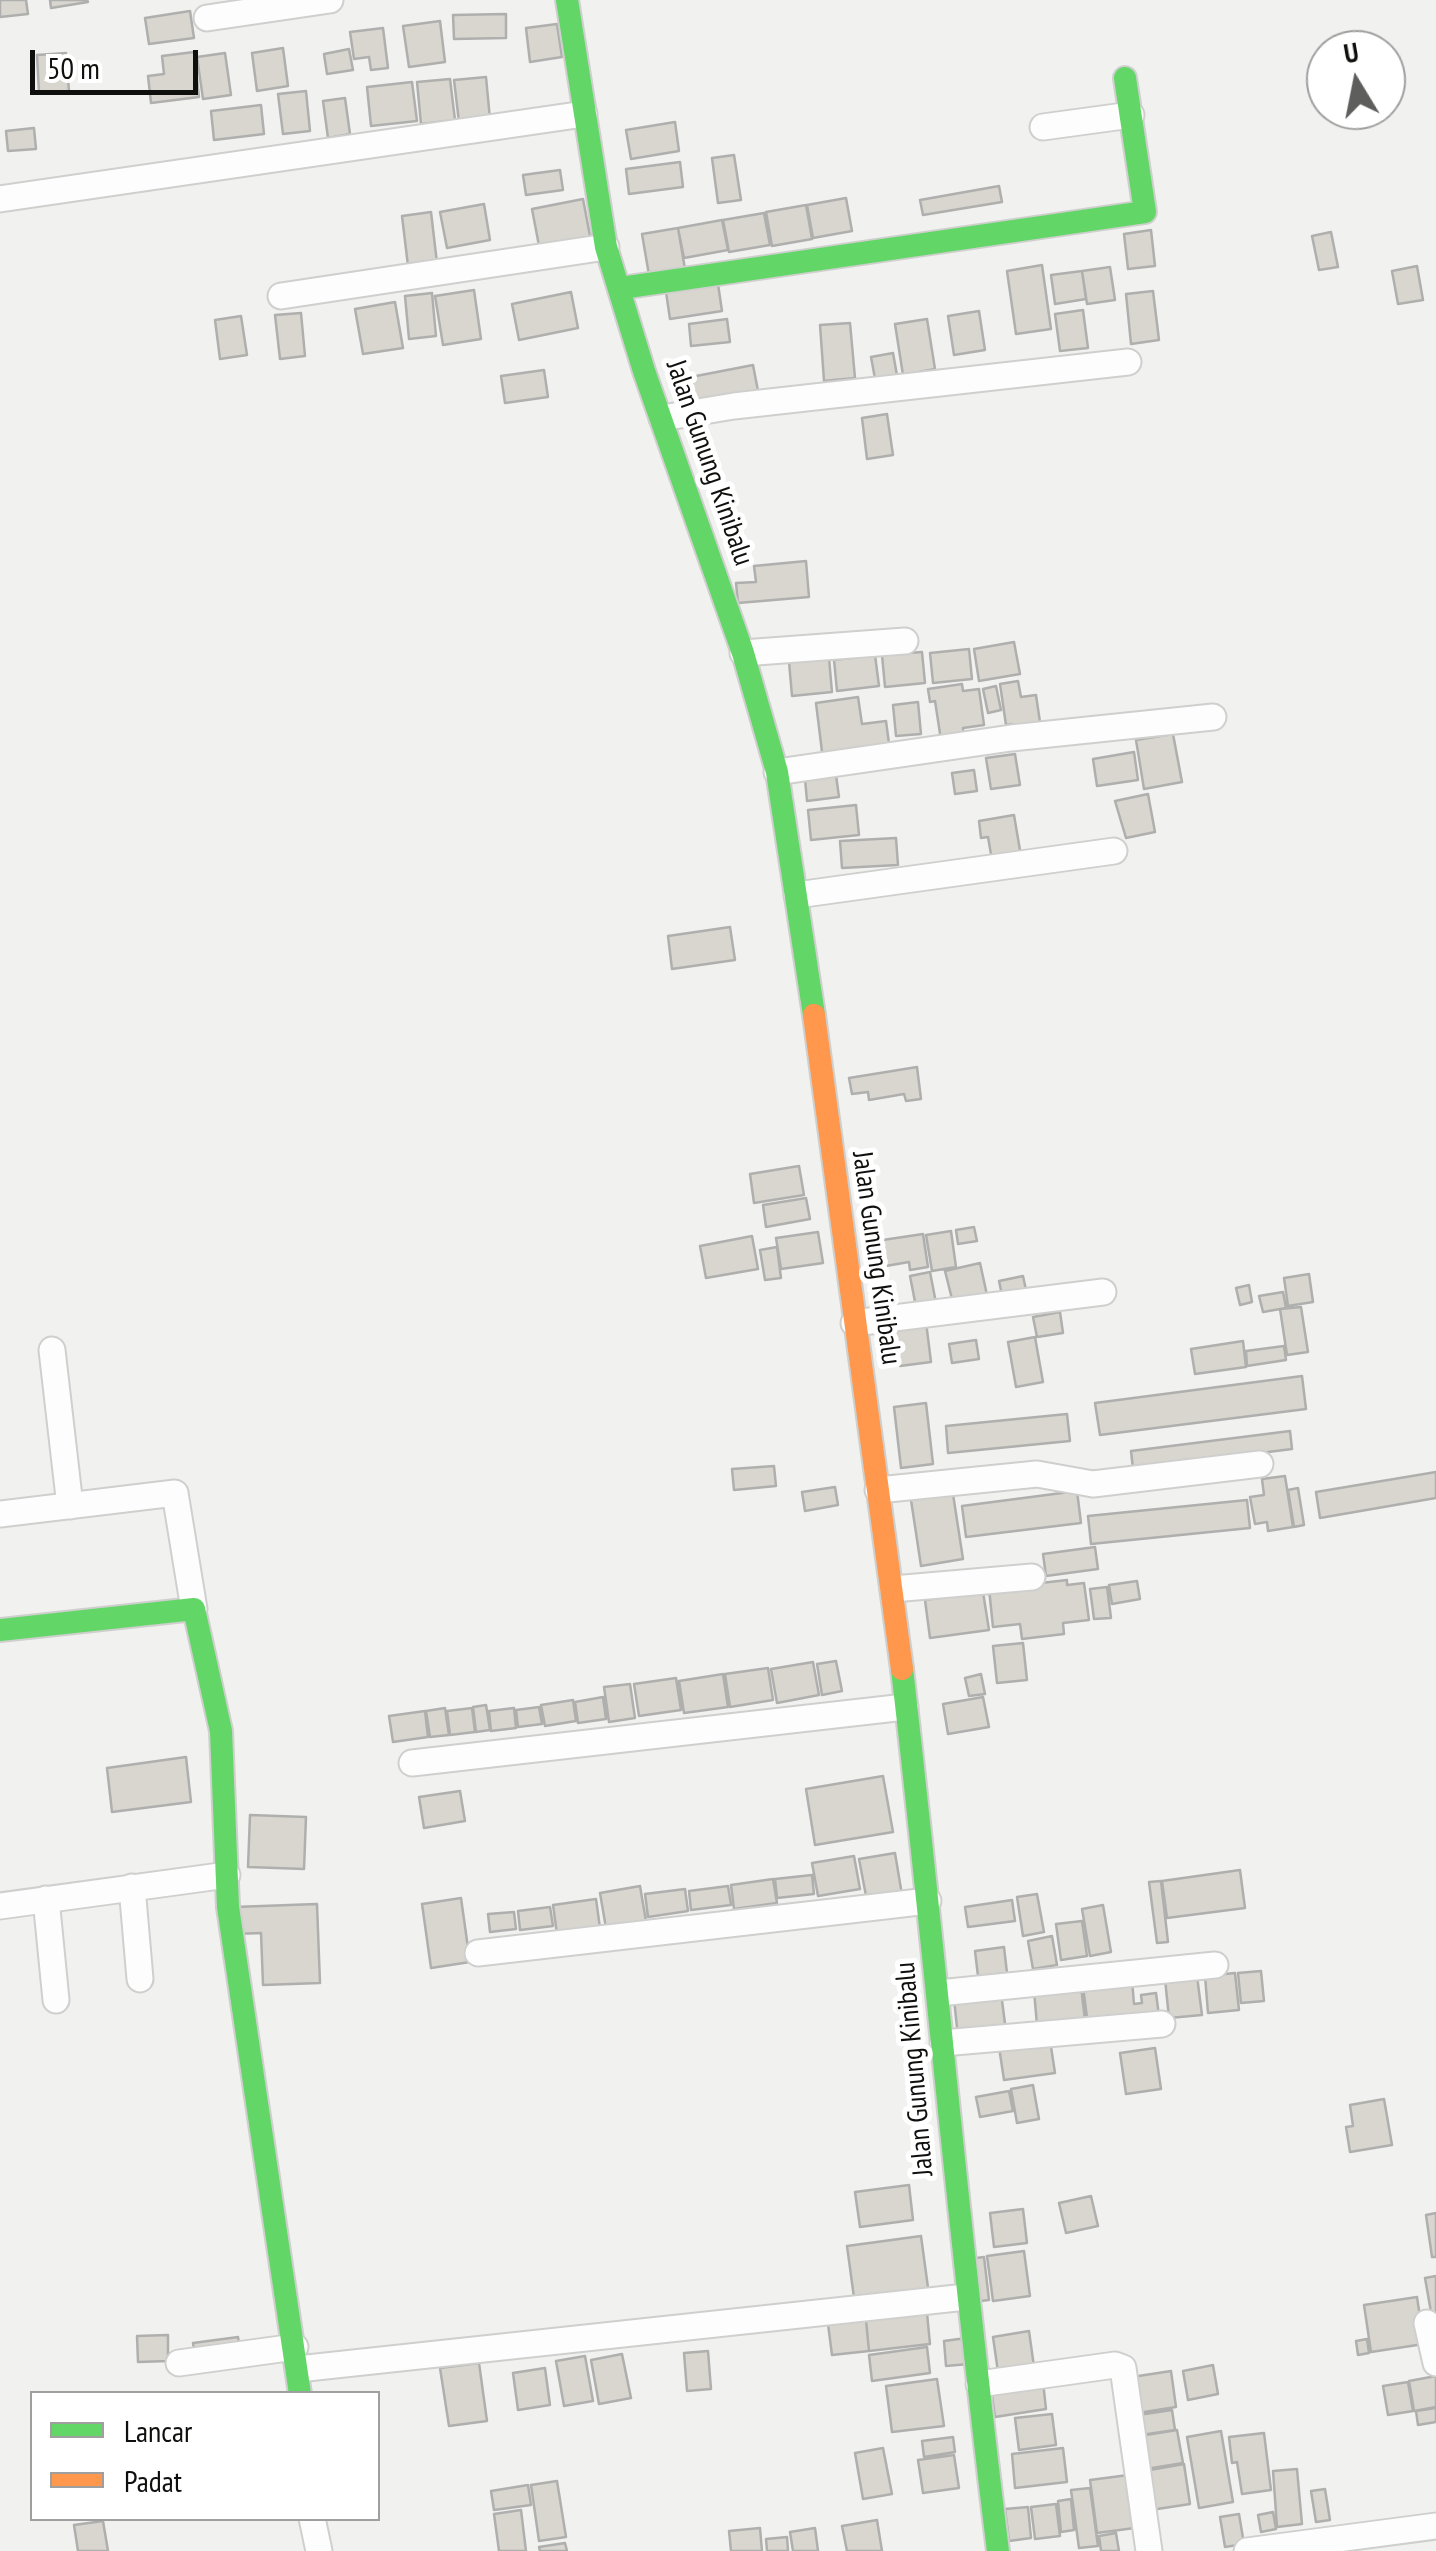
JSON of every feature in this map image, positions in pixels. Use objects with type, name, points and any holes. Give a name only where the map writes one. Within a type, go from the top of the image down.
[{"type":"street","points":[[207,18],[330,0]]},
{"type":"street","name":"Jalan Gunung Kinibalu","points":[[567,0],[606,247],[644,371],[742,653],[777,772],[798,896],[892,1589],[940,1993],[966,2297],[998,2551]]},
{"type":"street","points":[[621,288],[1145,212],[1125,78]]},
{"type":"street","points":[[0,199],[584,114]]},
{"type":"street","points":[[1044,127],[1131,115]]},
{"type":"street","points":[[282,296],[606,247]]},
{"type":"street","points":[[662,418],[1128,362]]},
{"type":"street","points":[[742,653],[906,641]]},
{"type":"street","points":[[777,772],[1011,738],[1212,717]]},
{"type":"street","points":[[798,896],[1114,851]]},
{"type":"street","points":[[854,1323],[1103,1292]]},
{"type":"street","points":[[52,1350],[70,1506]]},
{"type":"street","points":[[878,1490],[1037,1474],[1093,1484],[1260,1464]]},
{"type":"street","points":[[0,1514],[175,1493],[194,1609],[221,1731],[227,1875],[239,1990],[297,2370]]},
{"type":"street","points":[[892,1589],[1032,1577]]},
{"type":"street","points":[[0,1630],[194,1609]]},
{"type":"street","points":[[412,1763],[905,1707]]},
{"type":"street","points":[[0,1906],[227,1875]]},
{"type":"street","points":[[132,1888],[140,1980]]},
{"type":"street","points":[[46,1899],[56,2000]]},
{"type":"street","points":[[478,1952],[928,1901]]},
{"type":"street","points":[[940,1993],[1216,1965]]},
{"type":"street","points":[[943,2044],[1162,2024]]},
{"type":"street","points":[[179,2363],[297,2370],[966,2297]]},
{"type":"street","points":[[1427,2323],[1436,2363]]},
{"type":"street","points":[[979,2384],[1115,2365],[1122,2368],[1149,2551]]},
{"type":"street","points":[[313,2521],[319,2551]]},
{"type":"street","points":[[1247,2551],[1349,2544],[1436,2526]]},
{"type":"building","points":[[0,0],[26,0],[28,14],[0,17]]},
{"type":"building","points":[[50,0],[87,0],[88,2],[51,8]]},
{"type":"building","points":[[190,11],[194,38],[149,44],[145,18]]},
{"type":"building","points":[[506,14],[506,38],[454,39],[453,15]]},
{"type":"building","points":[[440,21],[445,62],[409,67],[403,26]]},
{"type":"building","points":[[557,24],[562,57],[530,62],[526,28]]},
{"type":"building","points":[[383,28],[388,68],[371,70],[369,57],[354,59],[350,32]]},
{"type":"building","points":[[283,48],[288,86],[257,91],[252,53]]},
{"type":"building","points":[[349,49],[353,70],[327,74],[324,54]]},
{"type":"building","points":[[194,52],[199,97],[151,103],[148,76],[164,74],[162,56]]},
{"type":"building","points":[[66,53],[69,91],[39,93],[37,55]]},
{"type":"building","points":[[225,53],[231,95],[203,99],[197,57]]},
{"type":"building","points":[[486,77],[490,119],[459,122],[454,80]]},
{"type":"building","points":[[450,79],[455,120],[421,124],[417,82]]},
{"type":"building","points":[[412,82],[417,121],[371,126],[367,87]]},
{"type":"building","points":[[306,91],[310,131],[283,134],[278,94]]},
{"type":"building","points":[[345,98],[350,134],[328,138],[323,101]]},
{"type":"building","points":[[261,105],[264,134],[214,140],[211,111]]},
{"type":"building","points":[[675,122],[679,151],[631,159],[626,130]]},
{"type":"building","points":[[34,128],[36,149],[8,151],[6,131]]},
{"type":"building","points":[[734,155],[741,200],[718,203],[712,158]]},
{"type":"building","points":[[680,162],[683,187],[629,194],[626,169]]},
{"type":"building","points":[[560,170],[563,190],[526,195],[523,175]]},
{"type":"building","points":[[999,186],[1002,202],[923,215],[920,200]]},
{"type":"building","points":[[846,198],[852,231],[813,238],[807,205]]},
{"type":"building","points":[[583,199],[591,241],[540,251],[532,209]]},
{"type":"building","points":[[484,204],[490,240],[447,248],[440,212]]},
{"type":"building","points":[[806,205],[812,239],[772,246],[766,212]]},
{"type":"building","points":[[431,212],[437,263],[408,266],[402,216]]},
{"type":"building","points":[[764,213],[770,245],[729,252],[723,220]]},
{"type":"building","points":[[722,220],[728,250],[684,258],[678,228]]},
{"type":"building","points":[[678,228],[685,269],[649,275],[642,234]]},
{"type":"building","points":[[1151,230],[1155,266],[1128,269],[1124,234]]},
{"type":"building","points":[[1331,232],[1338,267],[1319,270],[1312,236]]},
{"type":"building","points":[[1042,265],[1051,329],[1016,334],[1007,271]]},
{"type":"building","points":[[1417,266],[1423,300],[1398,304],[1392,271]]},
{"type":"building","points":[[1110,267],[1115,300],[1087,304],[1082,271]]},
{"type":"building","points":[[1082,271],[1086,299],[1055,304],[1051,275]]},
{"type":"building","points":[[718,284],[722,311],[670,319],[666,292]]},
{"type":"building","points":[[474,290],[481,339],[443,345],[435,296]]},
{"type":"building","points":[[1153,291],[1159,340],[1131,344],[1126,294]]},
{"type":"building","points":[[571,292],[578,328],[519,340],[512,304]]},
{"type":"building","points":[[432,293],[436,336],[409,339],[405,296]]},
{"type":"building","points":[[395,302],[403,348],[363,354],[355,309]]},
{"type":"building","points":[[1083,310],[1088,348],[1060,351],[1055,314]]},
{"type":"building","points":[[979,311],[985,350],[954,355],[948,316]]},
{"type":"building","points":[[301,313],[305,356],[280,359],[275,315]]},
{"type":"building","points":[[241,316],[247,355],[220,359],[215,320]]},
{"type":"building","points":[[727,319],[730,342],[691,346],[689,324]]},
{"type":"building","points":[[927,319],[935,369],[903,375],[895,324]]},
{"type":"building","points":[[850,323],[855,378],[824,381],[820,325]]},
{"type":"building","points":[[893,353],[898,381],[876,384],[871,357]]},
{"type":"building","points":[[753,365],[759,396],[697,408],[691,377]]},
{"type":"building","points":[[544,370],[548,397],[505,403],[501,376]]},
{"type":"building","points":[[887,414],[893,455],[867,459],[862,418]]},
{"type":"building","points":[[806,561],[809,597],[738,603],[736,583],[756,582],[754,566]]},
{"type":"building","points":[[1014,642],[1020,674],[979,681],[974,649]]},
{"type":"building","points":[[969,649],[972,679],[933,683],[930,653]]},
{"type":"building","points":[[922,652],[925,683],[885,687],[882,655]]},
{"type":"building","points":[[875,655],[879,686],[837,691],[834,660]]},
{"type":"building","points":[[829,658],[832,692],[792,696],[789,662]]},
{"type":"building","points":[[1018,681],[1021,697],[1036,695],[1041,729],[1013,732],[1012,724],[1006,725],[1000,684]]},
{"type":"building","points":[[962,684],[963,691],[979,689],[984,725],[963,728],[964,736],[941,740],[935,701],[930,702],[928,689]]},
{"type":"building","points":[[996,686],[1001,710],[988,713],[983,689]]},
{"type":"building","points":[[858,697],[862,724],[886,721],[890,751],[823,760],[816,703]]},
{"type":"building","points":[[918,702],[921,734],[896,736],[893,705]]},
{"type":"building","points":[[1173,734],[1182,782],[1144,789],[1136,740]]},
{"type":"building","points":[[1134,752],[1138,780],[1097,786],[1093,759]]},
{"type":"building","points":[[1015,754],[1020,785],[991,789],[986,758]]},
{"type":"building","points":[[974,770],[977,791],[955,794],[952,773]]},
{"type":"building","points":[[836,775],[839,797],[807,801],[805,779]]},
{"type":"building","points":[[1148,794],[1155,832],[1126,838],[1115,801]]},
{"type":"building","points":[[856,805],[859,835],[811,840],[808,810]]},
{"type":"building","points":[[1014,815],[1022,862],[993,866],[988,837],[981,838],[979,821]]},
{"type":"building","points":[[896,838],[898,865],[842,868],[840,841]]},
{"type":"building","points":[[730,927],[735,960],[672,969],[668,936]]},
{"type":"building","points":[[917,1067],[921,1099],[906,1101],[904,1094],[869,1100],[868,1092],[852,1094],[849,1078]]},
{"type":"building","points":[[799,1166],[804,1195],[754,1203],[750,1174]]},
{"type":"building","points":[[806,1198],[810,1219],[766,1227],[763,1205]]},
{"type":"building","points":[[974,1227],[977,1241],[958,1244],[956,1230]]},
{"type":"building","points":[[951,1231],[956,1267],[932,1271],[926,1235]]},
{"type":"building","points":[[818,1232],[823,1263],[781,1269],[776,1238]]},
{"type":"building","points":[[923,1234],[928,1267],[910,1270],[909,1262],[880,1267],[876,1241]]},
{"type":"building","points":[[752,1236],[758,1269],[706,1278],[700,1246]]},
{"type":"building","points":[[777,1247],[781,1278],[765,1280],[760,1250]]},
{"type":"building","points":[[980,1263],[987,1295],[953,1303],[945,1271]]},
{"type":"building","points":[[930,1272],[936,1303],[916,1307],[910,1276]]},
{"type":"building","points":[[1309,1274],[1313,1302],[1288,1306],[1284,1278]]},
{"type":"building","points":[[1023,1276],[1026,1290],[1002,1295],[999,1281]]},
{"type":"building","points":[[1249,1285],[1252,1302],[1240,1305],[1236,1288]]},
{"type":"building","points":[[1283,1292],[1286,1308],[1263,1312],[1259,1296]]},
{"type":"building","points":[[1301,1307],[1308,1352],[1287,1355],[1280,1309]]},
{"type":"building","points":[[1060,1312],[1063,1333],[1037,1337],[1033,1317]]},
{"type":"building","points":[[926,1322],[931,1362],[900,1366],[895,1326]]},
{"type":"building","points":[[1035,1337],[1043,1382],[1016,1387],[1008,1342]]},
{"type":"building","points":[[976,1340],[979,1359],[952,1363],[949,1344]]},
{"type":"building","points":[[1243,1341],[1246,1367],[1195,1374],[1191,1349]]},
{"type":"building","points":[[1284,1346],[1286,1360],[1247,1366],[1246,1351]]},
{"type":"building","points":[[1302,1376],[1306,1409],[1100,1435],[1095,1403]]},
{"type":"building","points":[[926,1403],[933,1464],[901,1468],[894,1407]]},
{"type":"building","points":[[1067,1414],[1070,1441],[948,1453],[946,1426]]},
{"type":"building","points":[[1290,1431],[1292,1449],[1133,1469],[1131,1451]]},
{"type":"building","points":[[774,1466],[776,1486],[734,1490],[732,1469]]},
{"type":"building","points":[[1436,1472],[1436,1498],[1320,1518],[1316,1492]]},
{"type":"building","points":[[1285,1476],[1293,1527],[1268,1531],[1267,1522],[1255,1524],[1250,1497],[1264,1495],[1262,1479]]},
{"type":"building","points":[[835,1487],[838,1505],[805,1511],[802,1492]]},
{"type":"building","points":[[1298,1488],[1304,1525],[1294,1527],[1288,1490]]},
{"type":"building","points":[[1077,1491],[1081,1523],[966,1537],[962,1506]]},
{"type":"building","points":[[953,1494],[963,1559],[921,1566],[911,1500]]},
{"type":"building","points":[[1247,1500],[1250,1528],[1091,1544],[1088,1516]]},
{"type":"building","points":[[1095,1547],[1098,1569],[1046,1576],[1043,1554]]},
{"type":"building","points":[[1067,1580],[1067,1585],[1084,1583],[1089,1620],[1063,1623],[1064,1634],[1022,1639],[1020,1624],[993,1627],[989,1589]]},
{"type":"building","points":[[1137,1581],[1140,1599],[1112,1604],[1109,1585]]},
{"type":"building","points":[[1107,1587],[1111,1618],[1094,1619],[1090,1589]]},
{"type":"building","points":[[983,1592],[989,1630],[930,1638],[925,1600]]},
{"type":"building","points":[[1023,1643],[1027,1680],[997,1683],[993,1646]]},
{"type":"building","points":[[836,1661],[842,1691],[822,1695],[817,1664]]},
{"type":"building","points":[[813,1662],[819,1695],[777,1703],[771,1669]]},
{"type":"building","points":[[768,1668],[773,1700],[730,1707],[725,1674]]},
{"type":"building","points":[[723,1674],[728,1707],[684,1713],[679,1681]]},
{"type":"building","points":[[981,1674],[985,1694],[969,1696],[965,1678]]},
{"type":"building","points":[[676,1678],[681,1710],[639,1716],[634,1684]]},
{"type":"building","points":[[630,1684],[635,1718],[609,1722],[604,1687]]},
{"type":"building","points":[[603,1697],[606,1719],[578,1723],[575,1702]]},
{"type":"building","points":[[983,1697],[989,1727],[948,1734],[943,1704]]},
{"type":"building","points":[[573,1700],[576,1721],[545,1726],[541,1705]]},
{"type":"building","points":[[486,1705],[490,1730],[476,1732],[473,1707]]},
{"type":"building","points":[[539,1707],[542,1724],[518,1727],[516,1710]]},
{"type":"building","points":[[445,1708],[449,1735],[430,1737],[426,1711]]},
{"type":"building","points":[[472,1708],[475,1732],[450,1735],[447,1711]]},
{"type":"building","points":[[514,1708],[516,1728],[491,1731],[489,1711]]},
{"type":"building","points":[[425,1711],[428,1737],[393,1742],[389,1716]]},
{"type":"building","points":[[186,1757],[191,1802],[112,1812],[107,1768]]},
{"type":"building","points":[[883,1776],[893,1832],[815,1845],[806,1789]]},
{"type":"building","points":[[460,1791],[465,1821],[424,1828],[419,1797]]},
{"type":"building","points":[[250,1815],[306,1817],[304,1869],[248,1867]]},
{"type":"building","points":[[895,1853],[902,1895],[867,1901],[859,1859]]},
{"type":"building","points":[[854,1856],[860,1889],[818,1896],[812,1863]]},
{"type":"building","points":[[1240,1870],[1245,1908],[1167,1918],[1162,1881]]},
{"type":"building","points":[[812,1875],[814,1894],[777,1898],[775,1879]]},
{"type":"building","points":[[773,1879],[777,1903],[734,1909],[731,1885]]},
{"type":"building","points":[[1161,1881],[1168,1942],[1157,1943],[1149,1882]]},
{"type":"building","points":[[640,1886],[646,1921],[606,1928],[600,1893]]},
{"type":"building","points":[[728,1886],[731,1905],[691,1910],[689,1891]]},
{"type":"building","points":[[685,1889],[688,1911],[648,1917],[645,1894]]},
{"type":"building","points":[[1037,1894],[1044,1932],[1023,1936],[1017,1897]]},
{"type":"building","points":[[461,1898],[470,1962],[431,1968],[422,1904]]},
{"type":"building","points":[[596,1899],[600,1928],[557,1934],[553,1905]]},
{"type":"building","points":[[1012,1900],[1015,1921],[968,1927],[965,1907]]},
{"type":"building","points":[[317,1904],[320,1983],[263,1985],[261,1933],[235,1934],[234,1907]]},
{"type":"building","points":[[1103,1905],[1111,1952],[1090,1956],[1082,1909]]},
{"type":"building","points":[[550,1907],[553,1926],[520,1930],[518,1911]]},
{"type":"building","points":[[514,1912],[516,1929],[490,1932],[488,1914]]},
{"type":"building","points":[[1082,1921],[1087,1956],[1061,1960],[1056,1924]]},
{"type":"building","points":[[1052,1936],[1057,1965],[1033,1969],[1028,1941]]},
{"type":"building","points":[[1004,1947],[1007,1973],[978,1976],[975,1951]]},
{"type":"building","points":[[1261,1971],[1264,2001],[1241,2003],[1238,1973]]},
{"type":"building","points":[[1235,1973],[1239,2010],[1208,2013],[1205,1976]]},
{"type":"building","points":[[1197,1976],[1202,2015],[1169,2018],[1165,1979]]},
{"type":"building","points":[[1132,1980],[1134,2004],[1142,2003],[1141,1995],[1156,1993],[1159,2016],[1088,2025],[1083,1987]]},
{"type":"building","points":[[1081,1986],[1085,2020],[1037,2025],[1034,1991]]},
{"type":"building","points":[[1001,1993],[1006,2031],[958,2037],[954,1999]]},
{"type":"building","points":[[1050,2040],[1055,2073],[1004,2080],[999,2047]]},
{"type":"building","points":[[1155,2048],[1161,2089],[1126,2094],[1120,2053]]},
{"type":"building","points":[[1033,2085],[1039,2119],[1017,2123],[1011,2089]]},
{"type":"building","points":[[1009,2091],[1013,2111],[980,2117],[976,2097]]},
{"type":"building","points":[[1384,2099],[1392,2145],[1350,2152],[1346,2127],[1353,2126],[1350,2105]]},
{"type":"building","points":[[909,2185],[913,2220],[860,2227],[855,2192]]},
{"type":"building","points":[[1091,2196],[1098,2226],[1066,2233],[1059,2203]]},
{"type":"building","points":[[1023,2209],[1027,2243],[994,2247],[990,2213]]},
{"type":"building","points":[[1436,2213],[1436,2257],[1432,2257],[1426,2215]]},
{"type":"building","points":[[921,2236],[929,2295],[855,2305],[847,2246]]},
{"type":"building","points":[[1024,2251],[1030,2296],[993,2301],[987,2256]]},
{"type":"building","points":[[984,2257],[989,2300],[972,2302],[968,2259]]},
{"type":"building","points":[[1436,2276],[1436,2328],[1434,2329],[1425,2278]]},
{"type":"building","points":[[1417,2297],[1424,2344],[1371,2352],[1364,2305]]},
{"type":"building","points":[[927,2313],[930,2344],[869,2351],[866,2320]]},
{"type":"building","points":[[866,2320],[869,2351],[832,2355],[828,2324]]},
{"type":"building","points":[[1029,2331],[1035,2374],[999,2379],[993,2337]]},
{"type":"building","points":[[168,2335],[168,2361],[138,2362],[137,2336]]},
{"type":"building","points":[[238,2337],[240,2349],[195,2355],[193,2343]]},
{"type":"building","points":[[966,2338],[969,2364],[946,2366],[944,2341]]},
{"type":"building","points":[[1367,2339],[1369,2353],[1358,2355],[1356,2341]]},
{"type":"building","points":[[927,2347],[930,2373],[872,2381],[869,2355]]},
{"type":"building","points":[[708,2351],[711,2389],[687,2391],[684,2353]]},
{"type":"building","points":[[622,2354],[631,2398],[599,2404],[591,2360]]},
{"type":"building","points":[[585,2356],[593,2401],[564,2406],[556,2361]]},
{"type":"building","points":[[479,2363],[487,2421],[449,2426],[440,2368]]},
{"type":"building","points":[[1213,2365],[1218,2394],[1188,2400],[1183,2371]]},
{"type":"building","points":[[545,2368],[550,2405],[518,2410],[513,2373]]},
{"type":"building","points":[[1171,2371],[1176,2407],[1138,2413],[1132,2377]]},
{"type":"building","points":[[1436,2376],[1436,2407],[1414,2411],[1409,2381]]},
{"type":"building","points":[[937,2379],[944,2426],[892,2432],[886,2386]]},
{"type":"building","points":[[1043,2382],[1046,2409],[995,2417],[991,2389]]},
{"type":"building","points":[[1408,2382],[1413,2411],[1388,2415],[1383,2386]]},
{"type":"building","points":[[1436,2408],[1436,2422],[1418,2425],[1416,2411]]},
{"type":"building","points":[[1172,2410],[1175,2430],[1141,2435],[1138,2415]]},
{"type":"building","points":[[1052,2414],[1056,2445],[1019,2450],[1015,2418]]},
{"type":"building","points":[[1177,2430],[1183,2463],[1146,2469],[1140,2436]]},
{"type":"building","points":[[1221,2431],[1233,2502],[1199,2508],[1187,2437]]},
{"type":"building","points":[[1264,2433],[1271,2490],[1242,2494],[1229,2437]]},
{"type":"building","points":[[953,2437],[955,2452],[924,2457],[922,2441]]},
{"type":"building","points":[[883,2448],[892,2494],[863,2499],[855,2453]]},
{"type":"building","points":[[1063,2448],[1067,2482],[1015,2488],[1012,2454]]},
{"type":"building","points":[[954,2455],[959,2488],[923,2493],[918,2460]]},
{"type":"building","points":[[1184,2464],[1190,2504],[1151,2510],[1144,2471]]},
{"type":"building","points":[[1297,2469],[1302,2524],[1277,2527],[1273,2471]]},
{"type":"building","points":[[1136,2474],[1142,2527],[1097,2533],[1090,2480]]},
{"type":"building","points":[[557,2481],[566,2537],[539,2541],[531,2485]]},
{"type":"building","points":[[528,2485],[531,2505],[494,2510],[491,2491]]},
{"type":"building","points":[[1090,2488],[1098,2546],[1079,2548],[1071,2490]]},
{"type":"building","points":[[1325,2489],[1330,2520],[1316,2522],[1311,2491]]},
{"type":"building","points":[[1071,2499],[1074,2530],[1061,2532],[1058,2501]]},
{"type":"building","points":[[1056,2504],[1060,2536],[1035,2539],[1031,2507]]},
{"type":"building","points":[[1028,2507],[1031,2538],[1009,2541],[1005,2509]]},
{"type":"building","points":[[521,2510],[526,2551],[499,2551],[494,2514]]},
{"type":"building","points":[[1273,2512],[1276,2529],[1261,2532],[1258,2515]]},
{"type":"building","points":[[1239,2514],[1244,2544],[1225,2547],[1220,2517]]},
{"type":"building","points":[[877,2520],[882,2551],[847,2551],[842,2526]]},
{"type":"building","points":[[103,2521],[108,2551],[78,2551],[74,2525]]},
{"type":"building","points":[[760,2528],[762,2551],[731,2551],[729,2531]]},
{"type":"building","points":[[815,2528],[818,2551],[793,2551],[790,2532]]},
{"type":"building","points":[[1116,2533],[1119,2551],[1101,2551],[1099,2536]]},
{"type":"building","points":[[787,2537],[788,2551],[767,2551],[766,2539]]},
{"type":"building","points":[[565,2543],[567,2551],[540,2551],[539,2547]]},
{"type":"traffic: fast","points":[[567,0],[606,247],[644,371],[743,653],[777,772],[814,1015]]},
{"type":"traffic: fast","points":[[621,288],[1145,212],[1125,78]]},
{"type":"traffic: fast","points":[[0,1630],[194,1609],[221,1731],[228,1907],[300,2391]]},
{"type":"traffic: fast","points":[[902,1669],[998,2551]]},
{"type":"traffic: slow","points":[[814,1015],[902,1669]]}]
